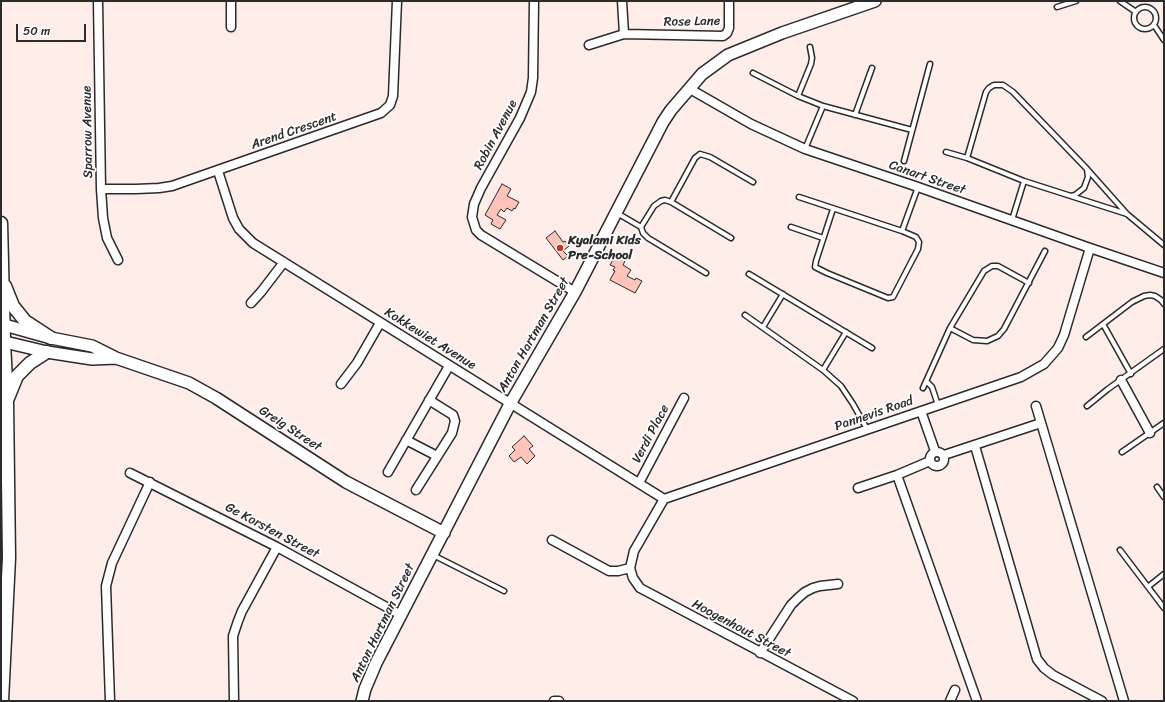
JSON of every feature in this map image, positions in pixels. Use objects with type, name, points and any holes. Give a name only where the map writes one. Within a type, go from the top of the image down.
[{"type":"main road","points":[[1,223],[2,342],[6,402],[8,558],[2,701]]},
{"type":"main road","points":[[2,277],[13,306],[25,321],[51,338]]},
{"type":"main road","points":[[6,402],[17,376],[30,363],[47,352]]},
{"type":"street","name":"Sparrow Avenue","points":[[98,1],[101,189],[105,231],[118,260]]},
{"type":"street","points":[[231,1],[231,27]]},
{"type":"street","name":"Arend Crescent","points":[[101,189],[159,188],[184,182],[375,115],[385,110],[390,105],[393,96],[397,1]]},
{"type":"street","name":"Robin Avenue","points":[[534,1],[533,78],[531,92],[520,118],[478,194],[472,212],[473,223],[476,230],[481,235],[575,292]]},
{"type":"street","points":[[622,1],[624,34]]},
{"type":"street","name":"Rose Lane","points":[[589,45],[624,34],[723,36],[727,33],[729,28],[729,1]]},
{"type":"street","name":"Anton Hartman Street","points":[[362,701],[369,678],[510,404],[575,292],[663,122],[671,110],[702,74],[728,55],[782,33],[875,1]]},
{"type":"street","name":"Canart Street","points":[[690,89],[750,124],[805,149],[1164,273]]},
{"type":"street","name":"Kokkewiet Avenue","points":[[218,171],[233,218],[239,229],[253,243],[664,499]]},
{"type":"street","name":"Pannevis Road","points":[[664,499],[1021,377],[1044,364],[1058,348],[1064,335],[1090,248]]},
{"type":"street","points":[[251,303],[284,262]]},
{"type":"street","points":[[341,384],[357,362],[380,323]]},
{"type":"street","name":"Greig Street","points":[[2,324],[51,338],[92,346],[116,358],[175,378],[202,390],[346,482],[444,533]]},
{"type":"street","name":"Greig Street","points":[[2,342],[47,352],[92,359],[116,358]]},
{"type":"street","points":[[388,472],[449,366]]},
{"type":"street","points":[[1121,380],[1150,433]]},
{"type":"street","name":"Verdi Place","points":[[639,483],[684,398]]},
{"type":"street","points":[[416,490],[452,433],[455,418],[453,415],[429,400]]},
{"type":"street","points":[[1036,406],[1124,701]]},
{"type":"street","points":[[921,411],[935,451]]},
{"type":"street","points":[[935,451],[938,451],[944,455],[1041,423]]},
{"type":"street","points":[[406,440],[437,456]]},
{"type":"street","points":[[975,446],[1037,659],[1044,668],[1053,675],[1102,701]]},
{"type":"street","points":[[935,451],[930,456],[930,460],[933,465],[939,466],[944,462],[944,455]]},
{"type":"street","points":[[858,488],[930,460]]},
{"type":"street","name":"Ge Korsten Street","points":[[130,472],[277,547],[401,615]]},
{"type":"street","points":[[897,474],[977,701]]},
{"type":"street","points":[[110,701],[109,645],[106,601],[107,580],[112,563],[150,482]]},
{"type":"street","points":[[552,540],[609,571],[618,571],[630,568],[634,551],[664,499]]},
{"type":"street","points":[[234,701],[233,636],[242,611],[277,547]]},
{"type":"street","name":"Hoogenhout Street","points":[[630,568],[633,578],[640,588],[853,701]]},
{"type":"street","points":[[760,653],[791,605],[798,598],[813,588],[838,584]]},
{"type":"street","points":[[950,701],[955,690]]},
{"type":"street","points":[[554,701],[559,701]]},
{"type":"lane","points":[[1057,7],[1076,1]]},
{"type":"lane","points":[[1120,1],[1136,12]]},
{"type":"lane","points":[[1143,7],[1151,10],[1156,17],[1154,25],[1146,30],[1138,28],[1134,20],[1136,12],[1143,7]]},
{"type":"lane","points":[[1154,25],[1164,40]]},
{"type":"lane","points":[[798,96],[811,64],[810,47]]},
{"type":"lane","points":[[904,161],[930,64]]},
{"type":"lane","points":[[855,115],[872,68]]},
{"type":"lane","points":[[753,73],[798,96],[823,106],[912,130]]},
{"type":"lane","points":[[967,158],[986,92],[992,86],[999,84],[1013,92],[1087,169],[1127,214],[1164,245]]},
{"type":"lane","points":[[805,149],[823,106]]},
{"type":"lane","points":[[946,152],[967,158],[1024,181],[1127,214]]},
{"type":"lane","points":[[671,202],[695,158],[700,154],[710,157],[753,182]]},
{"type":"lane","points":[[1071,196],[1075,195],[1084,188],[1088,177],[1087,169]]},
{"type":"lane","points":[[1012,220],[1024,181]]},
{"type":"lane","points":[[902,231],[918,187]]},
{"type":"lane","points":[[799,197],[902,231],[916,238],[919,245],[894,296],[891,299],[817,269],[816,261],[833,209]]},
{"type":"lane","points":[[641,226],[657,203],[665,200],[671,202],[731,238]]},
{"type":"lane","points":[[616,213],[641,226],[648,238],[706,273]]},
{"type":"lane","points":[[791,228],[823,238]]},
{"type":"lane","points":[[950,328],[973,340],[987,341],[998,336],[1004,329],[1045,251]]},
{"type":"lane","points":[[923,388],[950,328],[984,271],[992,266],[998,266],[1029,283]]},
{"type":"lane","points":[[749,274],[872,348]]},
{"type":"lane","points":[[763,327],[783,294]]},
{"type":"lane","points":[[1086,337],[1132,302],[1144,296],[1155,296],[1164,304]]},
{"type":"lane","points":[[745,315],[823,370],[841,386],[867,429]]},
{"type":"lane","points":[[1103,324],[1131,374]]},
{"type":"lane","points":[[823,370],[846,332]]},
{"type":"lane","points":[[1087,406],[1164,350]]},
{"type":"lane","points":[[927,382],[932,387],[938,405]]},
{"type":"lane","points":[[1122,452],[1164,423]]},
{"type":"lane","points":[[1157,488],[1164,497]]},
{"type":"lane","points":[[1120,550],[1149,586],[1164,608]]},
{"type":"lane","points":[[432,555],[504,591]]},
{"type":"lane","points":[[1149,586],[1164,574]]},
{"type":"building","points":[[502,184],[511,189],[507,196],[519,202],[512,211],[507,208],[504,212],[501,209],[497,215],[506,220],[500,229],[491,224],[493,220],[485,215]]},
{"type":"building","points":[[555,231],[563,242],[565,241],[569,246],[563,251],[568,256],[563,260],[546,238]]},
{"type":"building","points":[[615,256],[625,261],[623,265],[631,270],[627,276],[635,280],[636,278],[642,281],[635,293],[610,280],[615,271],[613,270],[615,267],[610,265]]},
{"type":"building","points":[[524,436],[533,446],[529,449],[535,456],[527,464],[521,457],[514,462],[509,456],[515,450],[512,447]]},
{"type":"place","name":"Kyalami Kids Pre-School","points":[[560,248]]}]
